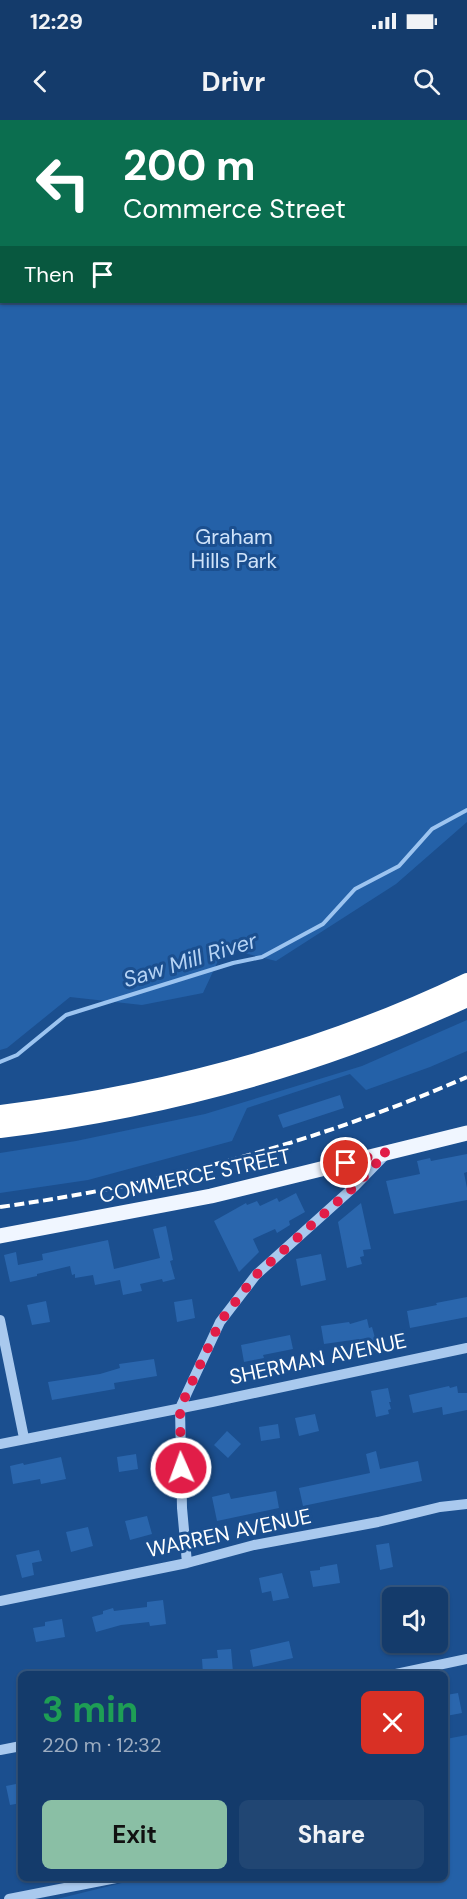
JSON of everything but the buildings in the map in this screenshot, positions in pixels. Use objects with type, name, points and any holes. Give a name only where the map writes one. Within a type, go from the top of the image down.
[{"type":"highway","points":[[0,1114],[122,1094],[239,1066],[368,1024],[467,982]]},
{"type":"highway","points":[[0,1129],[122,1110],[240,1082],[354,1045],[467,998]]},
{"type":"main road","name":"COMMERCE STREET","points":[[0,1236],[211,1196],[467,1133]]},
{"type":"street","points":[[187,1563],[182,1508],[180,1408],[220,1322],[256,1275],[355,1186],[387,1152]]},
{"type":"street","points":[[0,1320],[24,1438]]},
{"type":"street","name":"SHERMAN AVENUE","points":[[0,1444],[467,1348]]},
{"type":"street","name":"WARREN AVENUE","points":[[0,1601],[187,1563],[254,1545],[378,1522],[440,1507],[467,1504]]},
{"type":"street","points":[[410,1671],[467,1659]]},
{"type":"street","points":[[0,1750],[18,1747]]},
{"type":"street","points":[[9,1899],[101,1881]]},
{"type":"green space","name":"Graham Hills Park","points":[[0,303],[467,303],[467,822],[396,884],[276,961],[224,948],[203,993],[142,1005],[70,997],[7,1048],[0,1050]]},
{"type":"green space","points":[[467,1020],[467,1051],[366,1090],[350,1074],[247,1108],[232,1141],[88,1180],[0,1193],[0,1153],[76,1141],[205,1114],[362,1066]]},
{"type":"green space","points":[[467,1735],[467,1899],[57,1899],[130,1881],[448,1881],[448,1739]]},
{"type":"waterway","name":"Saw Mill River","points":[[0,1062],[17,1055],[66,1015],[233,963],[262,957],[323,924],[355,889],[399,866],[432,829],[467,810]]},
{"type":"railway","points":[[0,1207],[120,1187],[238,1158],[354,1122],[467,1077]]},
{"type":"route","points":[[181,1468],[180,1408],[220,1322],[256,1275],[355,1186],[387,1152],[346,1163]]}]
